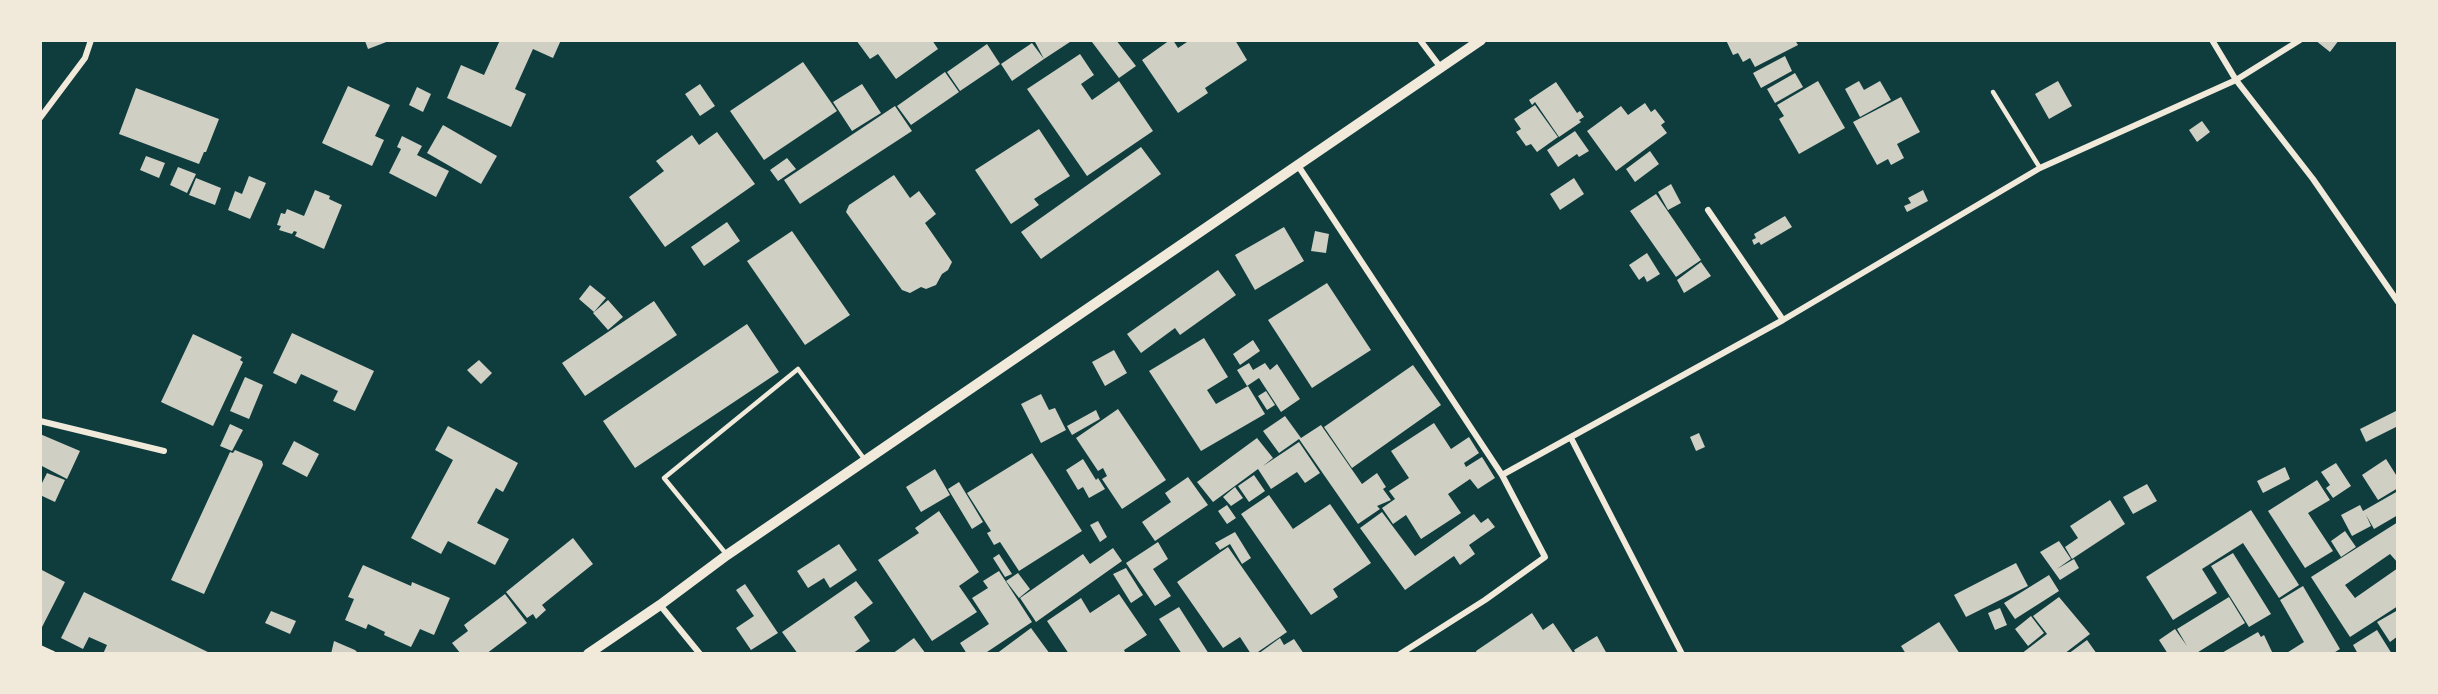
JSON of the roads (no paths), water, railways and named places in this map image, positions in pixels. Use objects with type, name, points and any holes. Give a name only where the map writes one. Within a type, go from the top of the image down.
[{"type":"street","points":[[40,118],[85,58],[92,40]]},
{"type":"street","points":[[1420,40],[1441,68]]},
{"type":"street","points":[[588,654],[865,460],[1481,40]]},
{"type":"street","points":[[2212,40],[2236,80],[2313,179],[2397,302]]},
{"type":"street","points":[[1502,475],[1783,321],[2040,168],[2236,80],[2300,40]]},
{"type":"street","points":[[1297,164],[1502,475],[1545,557],[1485,600],[1400,654]]},
{"type":"street","points":[[1708,210],[1783,321]]},
{"type":"street","points":[[40,421],[164,451]]},
{"type":"street","points":[[1571,438],[1682,654]]},
{"type":"street","points":[[660,605],[700,654]]},
{"type":"street","points":[[40,648],[53,654]]},
{"type":"lane","points":[[1993,92],[2040,168]]},
{"type":"lane","points":[[727,555],[664,478],[798,369],[865,460]]}]
